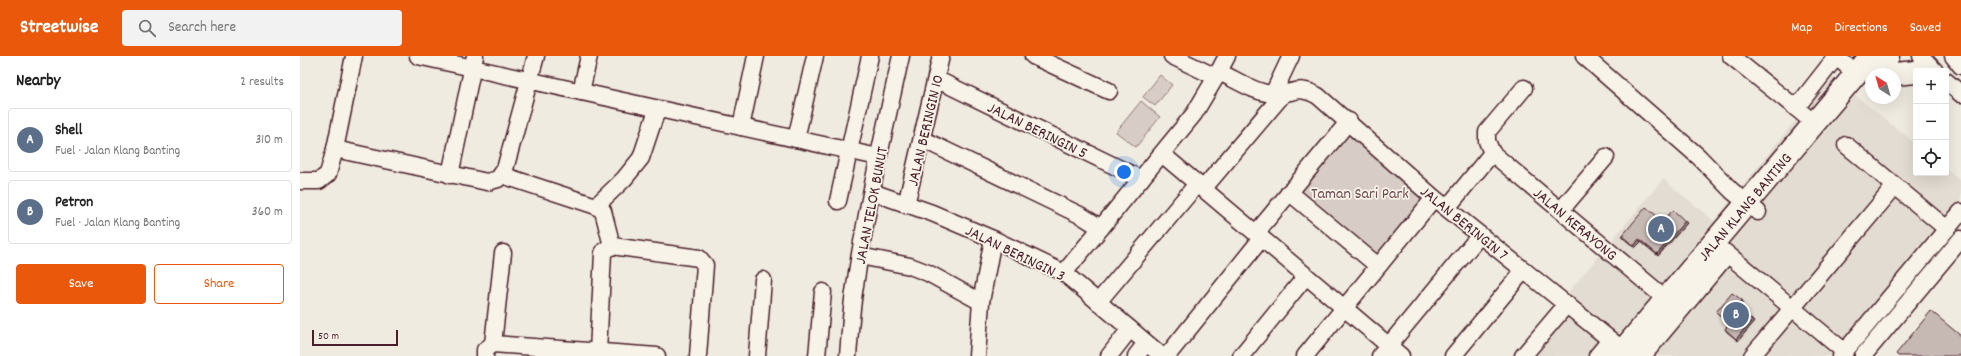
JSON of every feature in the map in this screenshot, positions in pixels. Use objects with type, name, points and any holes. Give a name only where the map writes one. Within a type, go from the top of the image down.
[{"type":"highway","name":"JALAN KLANG BANTING","points":[[1870,68],[1888,56]]},
{"type":"highway","name":"JALAN KLANG BANTING","points":[[1623,350],[1666,299],[1752,208],[1865,72]]},
{"type":"highway","name":"JALAN KLANG BANTING","points":[[1623,350],[1725,252],[1752,208],[1814,123],[1865,72]]},
{"type":"highway","points":[[1901,73],[1913,72]]},
{"type":"street","points":[[300,181],[314,182],[325,179],[328,174],[335,149],[354,56]]},
{"type":"street","points":[[418,56],[474,62],[530,81],[657,110],[878,157]]},
{"type":"street","points":[[335,149],[487,182],[498,179],[502,175],[536,56]]},
{"type":"street","points":[[581,92],[589,56]]},
{"type":"street","points":[[740,127],[756,56]]},
{"type":"street","points":[[796,139],[815,56]]},
{"type":"street","points":[[838,201],[870,56]]},
{"type":"street","name":"JALAN TELOK BUNUT","points":[[848,356],[855,287],[860,256],[878,157],[901,56]]},
{"type":"street","name":"JALAN BERINGIN 10","points":[[906,205],[941,56]]},
{"type":"street","points":[[1033,56],[1109,91]]},
{"type":"street","name":"JALAN BERINGIN 7","points":[[1172,56],[1262,92],[1278,93],[1303,89],[1308,90],[1318,96],[1349,121],[1434,198],[1623,350]]},
{"type":"street","points":[[1064,274],[1194,114],[1218,75],[1227,56]]},
{"type":"street","points":[[1098,302],[1200,186],[1278,93],[1291,56]]},
{"type":"street","points":[[1584,56],[1699,157],[1752,208]]},
{"type":"street","points":[[1732,56],[1814,123]]},
{"type":"street","points":[[1921,56],[1932,68]]},
{"type":"street","points":[[1953,56],[1961,66]]},
{"type":"street","points":[[1796,108],[1835,57],[1865,71]]},
{"type":"street","points":[[450,175],[474,62]]},
{"type":"street","name":"JALAN BERINGIN 5","points":[[936,79],[1140,180]]},
{"type":"street","points":[[1949,83],[1961,94]]},
{"type":"street","points":[[1447,208],[1491,149],[1486,138],[1487,132],[1524,88]]},
{"type":"street","points":[[596,206],[624,179],[641,158],[657,110]]},
{"type":"street","points":[[1167,356],[1257,244],[1261,227],[1349,121]]},
{"type":"street","points":[[922,139],[1082,216],[1101,228]]},
{"type":"street","points":[[1846,145],[1947,229]]},
{"type":"street","name":"JALAN KERAYONG","points":[[1491,149],[1666,299]]},
{"type":"street","points":[[1162,154],[1344,308],[1384,351],[1401,356]]},
{"type":"street","points":[[1561,210],[1606,157]]},
{"type":"street","points":[[502,175],[596,206],[603,211],[612,246]]},
{"type":"street","points":[[1752,356],[1895,186]]},
{"type":"street","name":"JALAN BERINGIN 3","points":[[872,192],[932,213],[994,239],[1064,274],[1162,356]]},
{"type":"street","points":[[1289,192],[1378,266]]},
{"type":"street","points":[[1305,356],[1434,198]]},
{"type":"street","points":[[1725,252],[1792,308],[1843,354],[1961,212]]},
{"type":"street","points":[[1384,351],[1480,235]]},
{"type":"street","points":[[977,356],[981,302],[994,239]]},
{"type":"street","points":[[1863,356],[1961,239]]},
{"type":"street","points":[[598,352],[603,253],[612,246],[699,258],[703,261],[705,265],[698,356]]},
{"type":"street","points":[[503,254],[489,350],[598,352],[657,356]]},
{"type":"street","points":[[860,256],[910,266],[928,273],[981,302]]},
{"type":"street","points":[[1453,356],[1524,270]]},
{"type":"street","points":[[1241,356],[1306,276]]},
{"type":"street","points":[[757,356],[763,280]]},
{"type":"street","points":[[817,356],[823,292]]},
{"type":"street","points":[[1523,356],[1567,304]]},
{"type":"street","points":[[1109,356],[1130,329]]},
{"type":"street","points":[[1136,356],[1146,343]]},
{"type":"street","points":[[1597,356],[1623,350]]},
{"type":"shaded area","points":[[1831,76],[1913,142],[1913,176],[1949,176],[1949,171],[1961,181],[1961,250],[1873,356],[1515,356],[1663,179],[1714,221]]},
{"type":"green space","points":[[1160,75],[1172,85],[1155,106],[1143,97]]},
{"type":"green space","points":[[1141,101],[1160,117],[1136,147],[1116,132]]},
{"type":"green space","name":"Taman Sari Park","points":[[1349,121],[1434,198],[1378,266],[1289,192]]},
{"type":"building","points":[[1646,207],[1663,221],[1673,210],[1685,221],[1657,254],[1639,239],[1634,246],[1622,236]]},
{"type":"building","points":[[1732,293],[1742,300],[1737,306],[1752,320],[1736,339],[1725,329],[1736,317],[1731,313],[1725,320],[1716,312]]},
{"type":"building","points":[[1931,311],[1961,336],[1961,356],[1898,356],[1896,354]]},
{"type":"place","name":"Shell","points":[[1661,229]]},
{"type":"place","name":"Petron","points":[[1736,315]]}]
